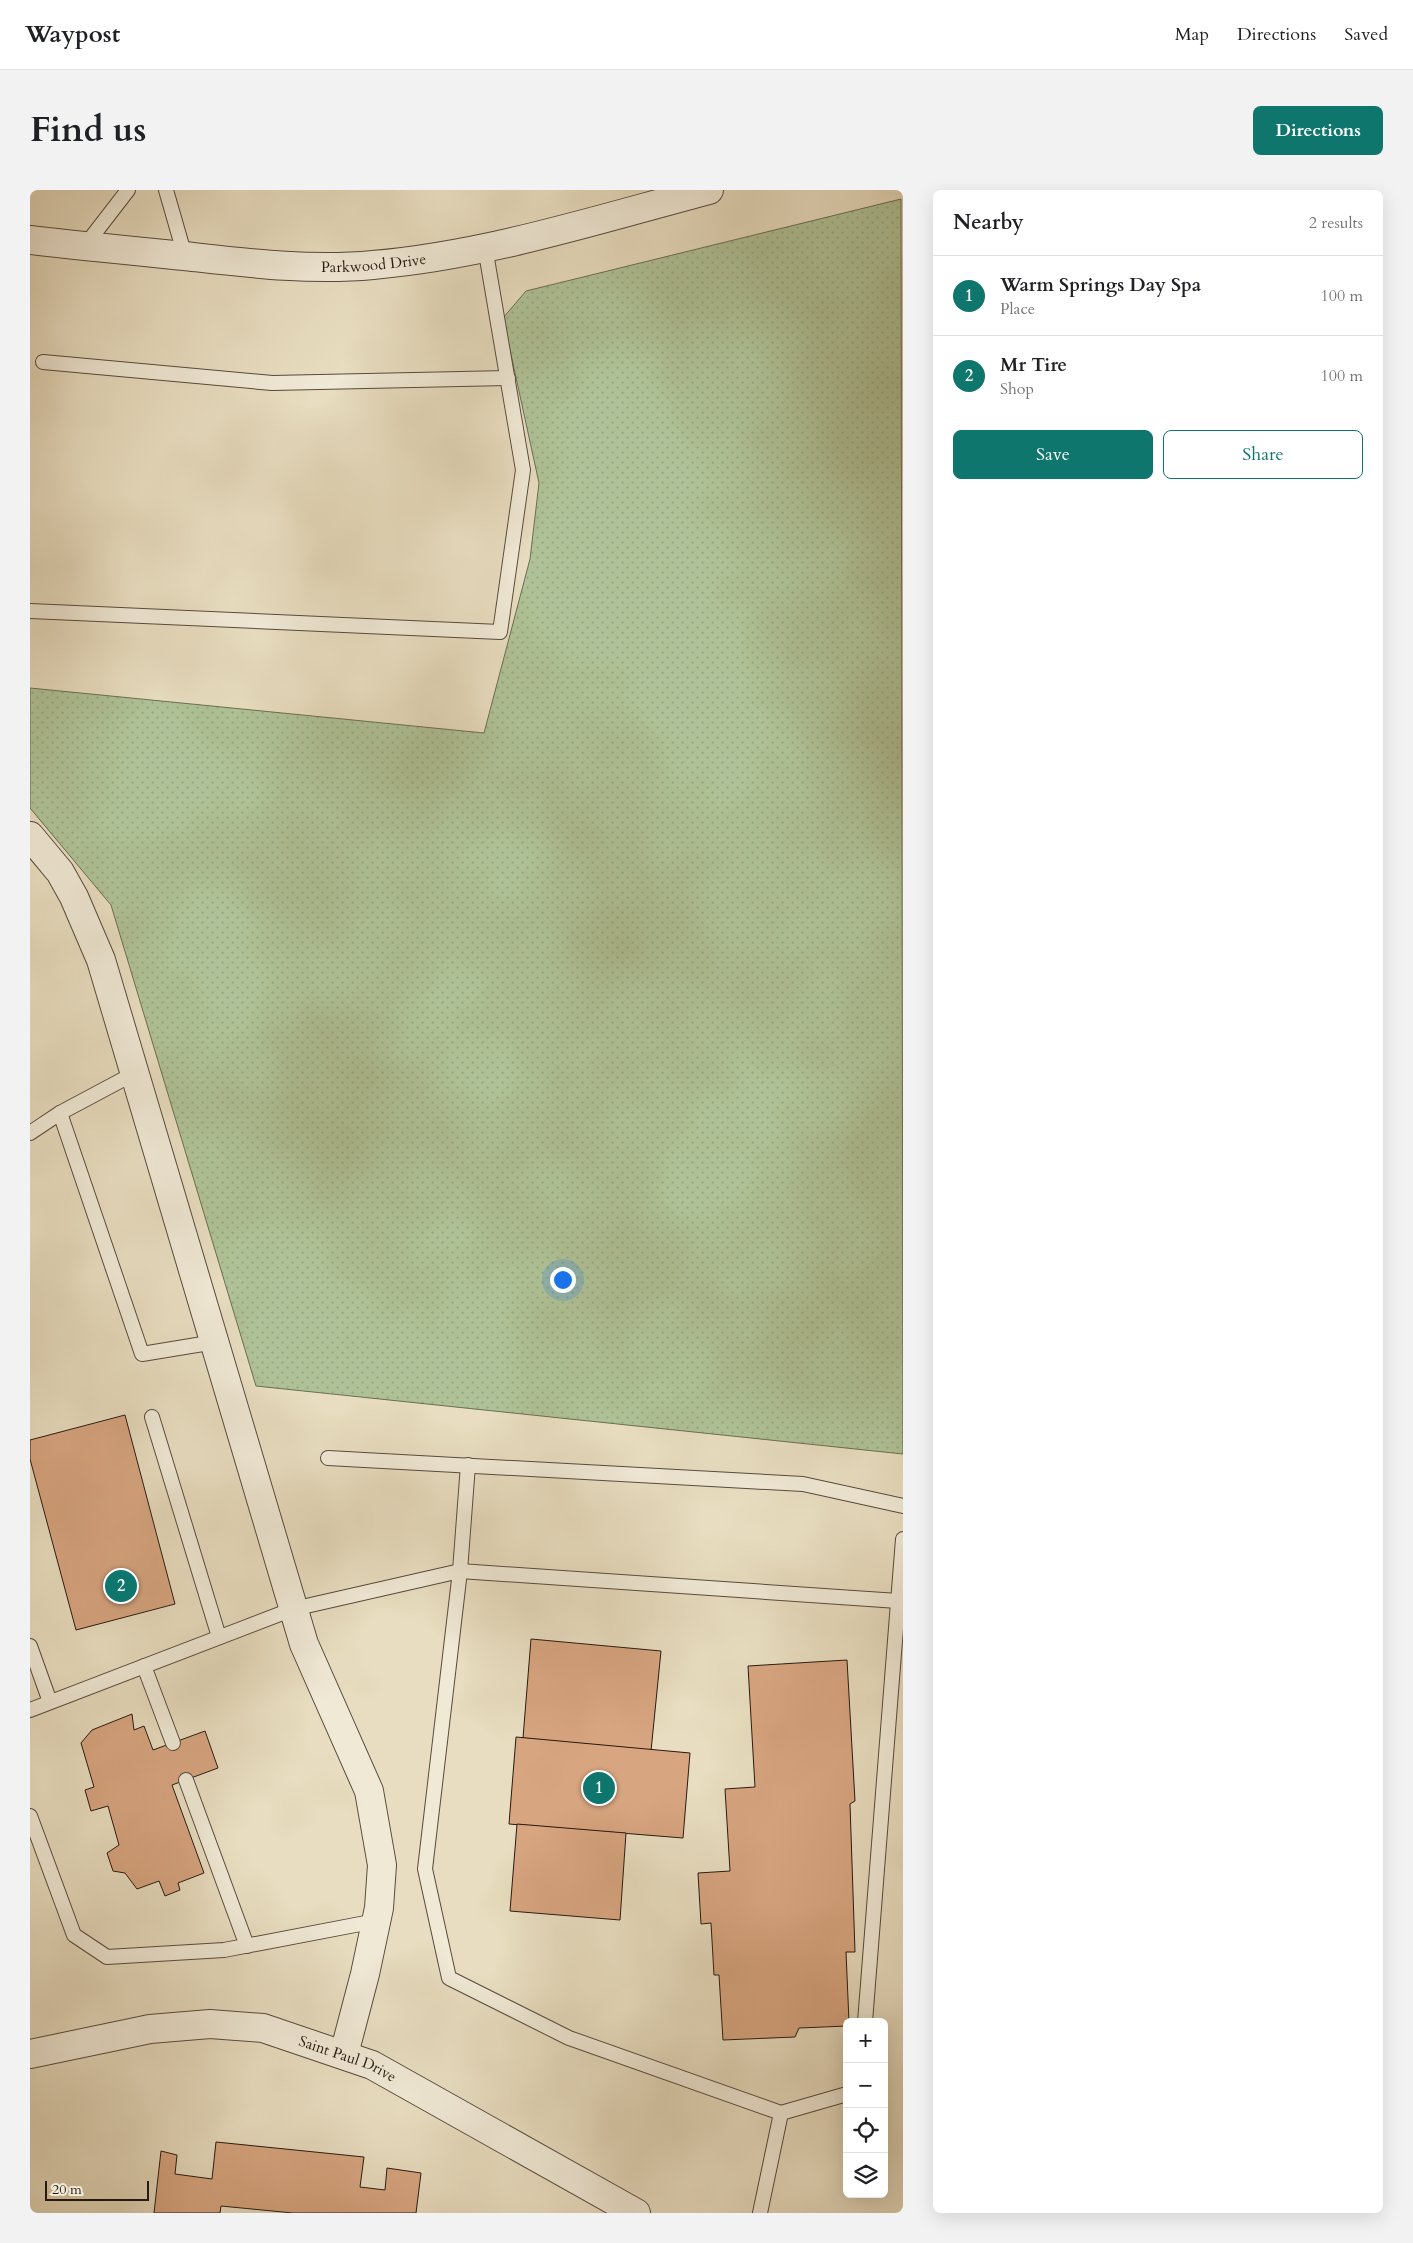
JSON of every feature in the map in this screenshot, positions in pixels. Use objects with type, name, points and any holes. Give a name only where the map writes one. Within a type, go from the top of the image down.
[{"type":"street","name":"Parkwood Drive","points":[[30,240],[247,264],[372,266],[422,259],[532,237],[709,190]]},
{"type":"street","points":[[30,836],[60,872],[74,896],[101,960],[304,1644],[369,1791],[382,1865],[376,1921],[365,1974],[344,2054]]},
{"type":"street","name":"Saint Paul Drive","points":[[30,2054],[150,2029],[210,2024],[263,2028],[372,2065],[636,2213]]},
{"type":"lane","points":[[84,247],[128,190]]},
{"type":"lane","points":[[166,190],[185,256]]},
{"type":"lane","points":[[30,611],[500,632],[524,470],[486,247]]},
{"type":"lane","points":[[43,362],[272,383],[508,378]]},
{"type":"lane","points":[[30,1133],[60,1113],[134,1073]]},
{"type":"lane","points":[[60,1113],[142,1354],[215,1342]]},
{"type":"lane","points":[[152,1417],[219,1637]]},
{"type":"lane","points":[[328,1458],[803,1484],[903,1506]]},
{"type":"lane","points":[[468,1466],[460,1571],[425,1869],[449,1978],[569,2038],[781,2113],[843,2095]]},
{"type":"lane","points":[[866,2018],[903,1539]]},
{"type":"lane","points":[[30,1710],[293,1608],[460,1571],[898,1601]]},
{"type":"lane","points":[[30,1646],[50,1702]]},
{"type":"lane","points":[[144,1666],[173,1743]]},
{"type":"lane","points":[[186,1780],[247,1946]]},
{"type":"lane","points":[[30,1816],[74,1935],[107,1957],[224,1950],[376,1921]]},
{"type":"lane","points":[[760,2213],[781,2113]]},
{"type":"green space","points":[[901,199],[903,1454],[256,1386],[111,905],[30,808],[30,688],[484,733],[530,559],[539,483],[503,318],[526,291]]},
{"type":"building","points":[[125,1415],[175,1604],[76,1630],[30,1459],[30,1440]]},
{"type":"building","points":[[531,1639],[661,1651],[651,1751],[523,1738]]},
{"type":"building","points":[[847,1660],[855,1801],[850,1804],[855,1952],[846,1952],[849,2018],[843,2018],[843,2026],[799,2028],[795,2037],[723,2040],[719,1975],[714,1975],[711,1923],[701,1924],[698,1873],[730,1871],[725,1789],[755,1787],[748,1666]]},
{"type":"building","points":[[132,1714],[134,1730],[144,1726],[153,1750],[205,1731],[218,1768],[172,1785],[204,1873],[178,1883],[180,1890],[165,1896],[159,1881],[137,1889],[125,1873],[113,1871],[107,1853],[119,1845],[108,1806],[91,1811],[85,1790],[94,1787],[81,1743],[92,1730]]},
{"type":"building","points":[[516,1737],[690,1753],[683,1838],[509,1824]]},
{"type":"building","points":[[517,1824],[626,1833],[620,1920],[510,1911]]},
{"type":"building","points":[[216,2142],[364,2157],[360,2187],[385,2190],[387,2168],[421,2173],[416,2213],[293,2213],[221,2206],[220,2213],[154,2213],[161,2151],[177,2155],[175,2174],[212,2179]]},
{"type":"place","name":"Mr Tire","points":[[121,1586]]},
{"type":"place","name":"Warm Springs Day Spa","points":[[599,1788]]}]
